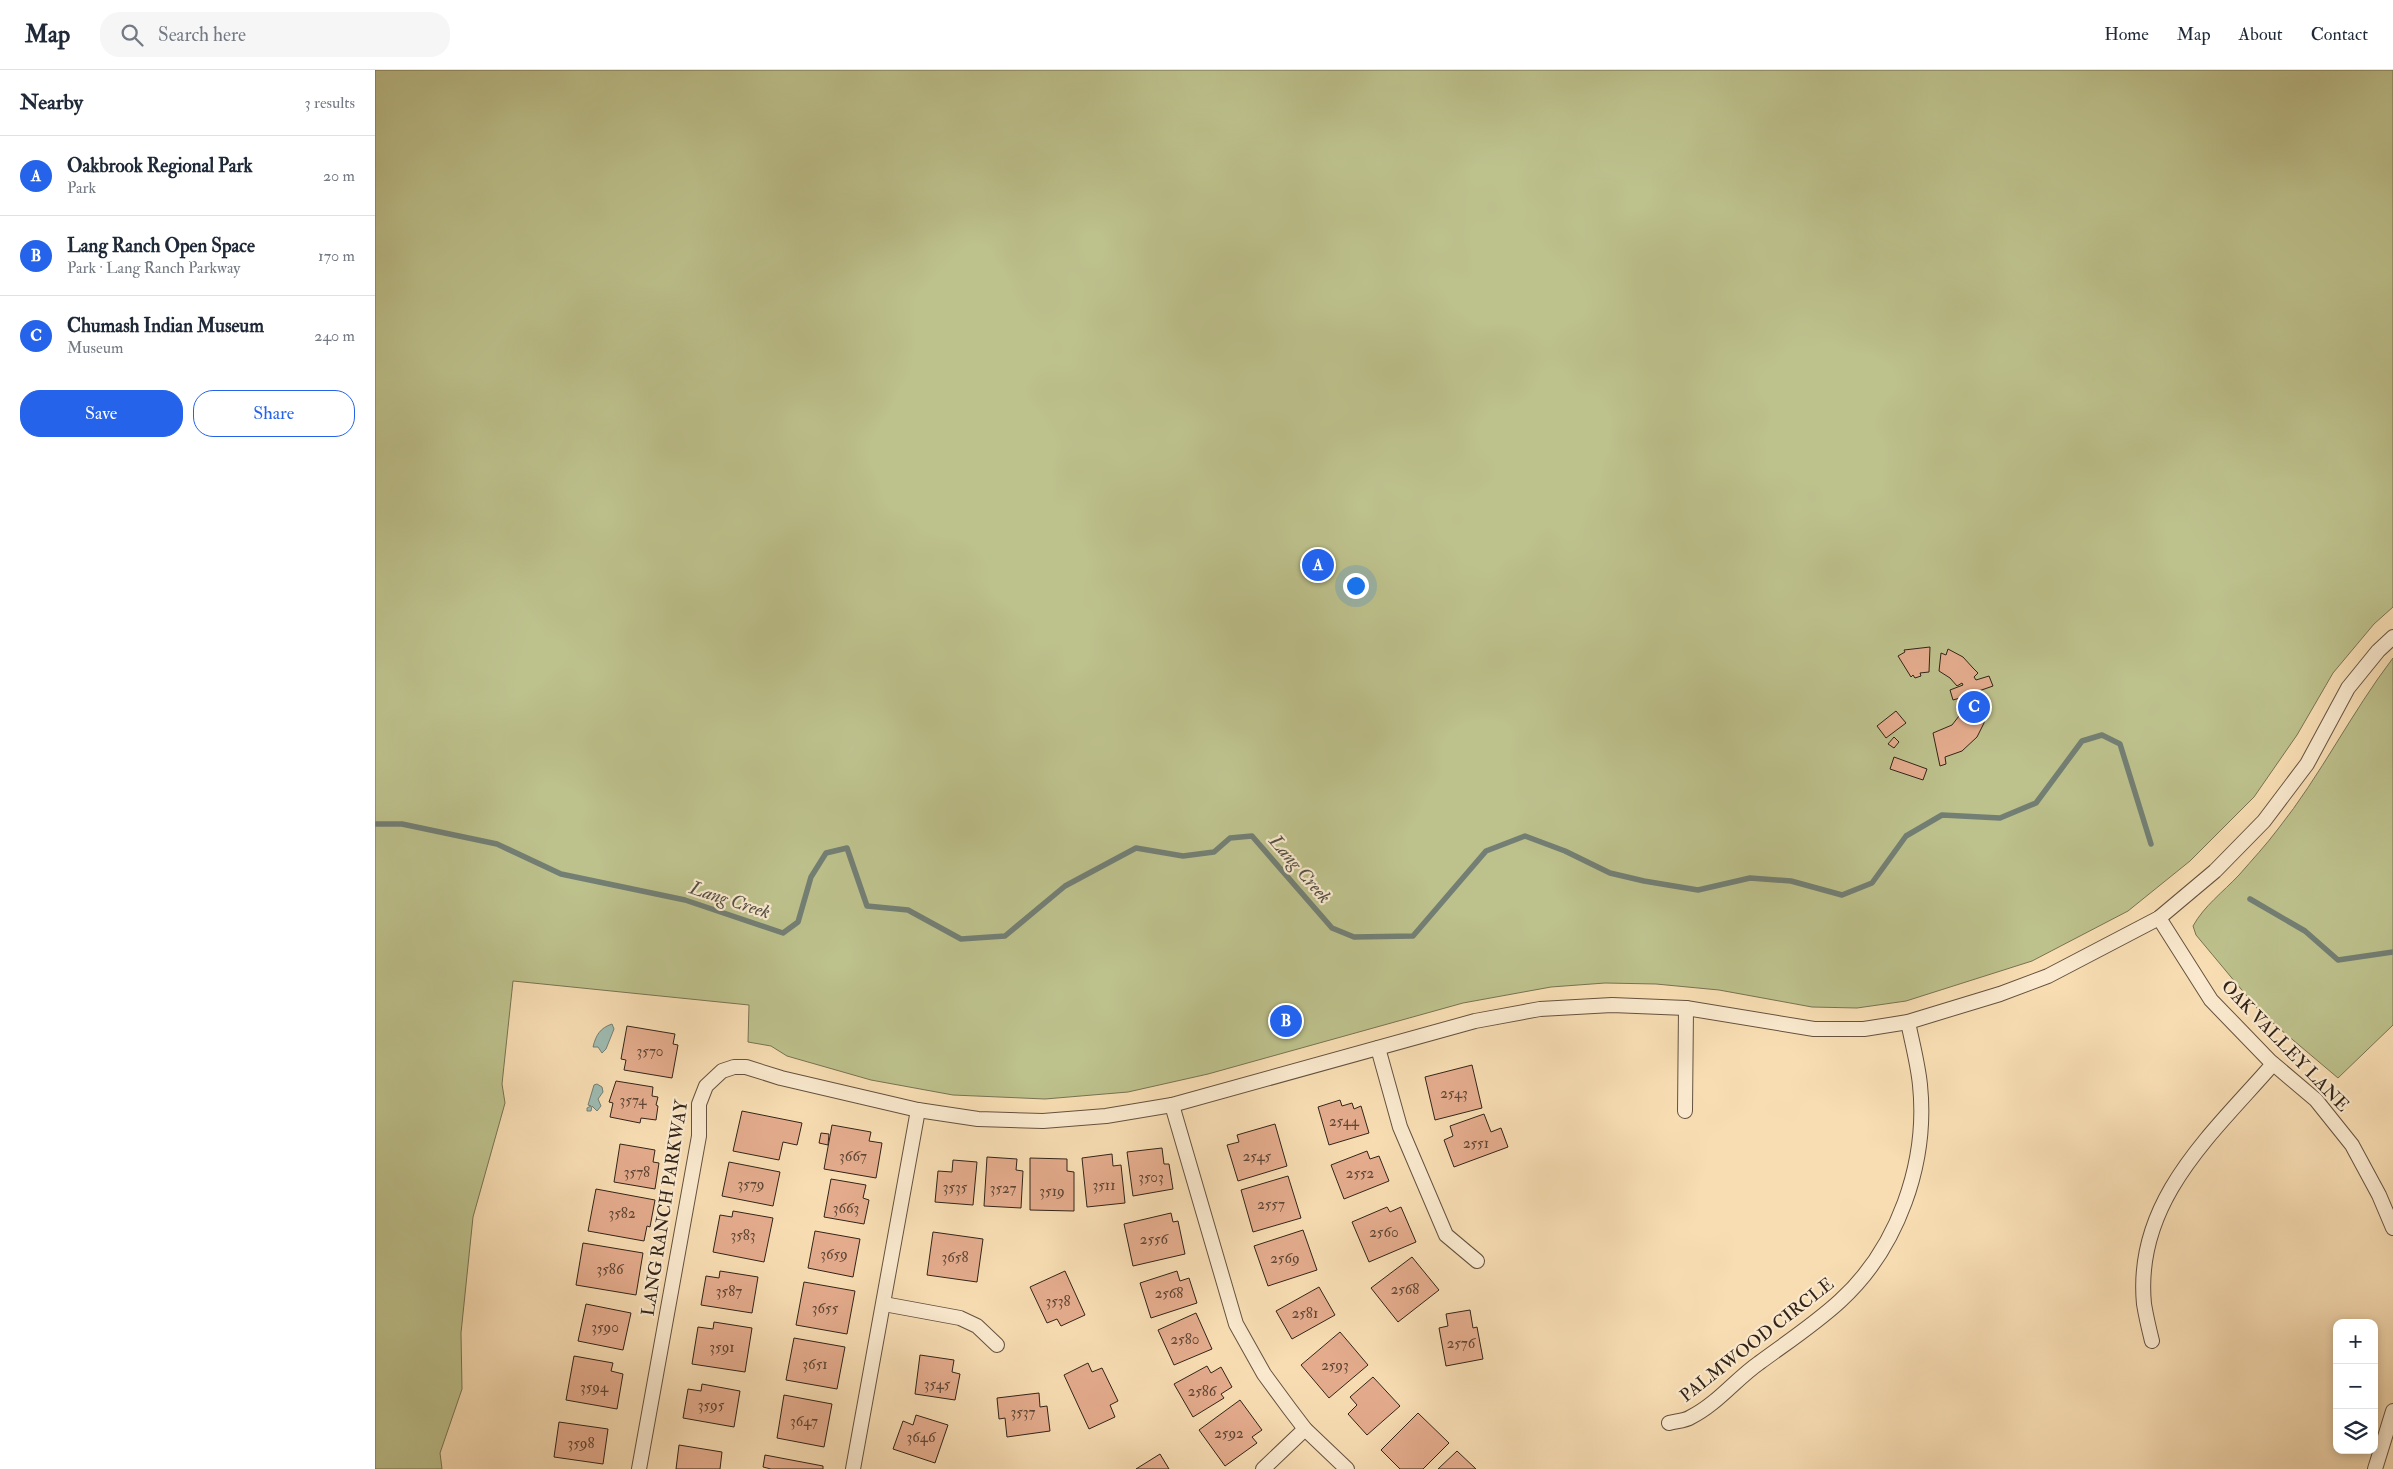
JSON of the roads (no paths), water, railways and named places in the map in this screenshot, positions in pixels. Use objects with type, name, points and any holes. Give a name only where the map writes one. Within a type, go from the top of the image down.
[{"type":"street","name":"LANG RANCH PARKWAY","points":[[639,1469],[699,1136],[699,1104],[705,1086],[722,1071],[746,1067],[781,1078],[918,1110],[979,1119],[1043,1121],[1106,1116],[1171,1105],[1475,1021],[1540,1009],[1612,1004],[1686,1008],[1814,1030],[1864,1029],[1908,1022],[2000,994],[2048,976],[2159,918],[2215,871],[2264,821],[2307,764],[2348,688],[2378,651],[2393,637]]},
{"type":"street","name":"OAK VALLEY LANE","points":[[2159,918],[2211,1000],[2273,1064],[2315,1100],[2352,1145],[2379,1194],[2393,1228]]},
{"type":"street","points":[[1685,1111],[1686,1008]]},
{"type":"street","name":"PALMWOOD CIRCLE","points":[[1669,1423],[1690,1418],[1746,1372],[1816,1322],[1864,1276],[1886,1243],[1909,1192],[1920,1141],[1920,1085],[1908,1022]]},
{"type":"street","points":[[1379,1048],[1399,1127],[1445,1236],[1477,1261]]},
{"type":"street","points":[[2152,1341],[2144,1304],[2144,1275],[2149,1240],[2160,1207],[2183,1167],[2273,1064]]},
{"type":"street","points":[[1171,1105],[1236,1324],[1264,1374],[1305,1429],[1347,1469]]},
{"type":"street","points":[[853,1469],[918,1110]]},
{"type":"street","points":[[884,1304],[960,1318],[977,1326],[997,1346]]},
{"type":"street","points":[[2375,1469],[2393,1411]]},
{"type":"street","points":[[1263,1469],[1305,1429]]},
{"type":"water","points":[[612,1024],[614,1029],[606,1049],[602,1053],[598,1047],[593,1047],[594,1043],[602,1030]]},
{"type":"water","points":[[597,1084],[602,1087],[603,1092],[598,1099],[601,1106],[597,1111],[592,1106],[591,1111],[587,1111],[587,1108],[591,1106],[588,1105],[594,1085]]},
{"type":"waterway","name":"Lang Creek","points":[[375,824],[402,824],[497,844],[561,874],[685,900],[783,933],[798,922],[811,877],[826,853],[847,848],[867,906],[908,910],[961,939],[1005,936],[1065,886],[1136,848],[1183,856],[1214,852],[1230,838],[1252,836],[1332,928],[1354,937],[1413,936],[1486,851],[1525,836],[1565,851],[1610,873],[1644,881],[1698,890],[1750,878],[1791,881],[1842,895],[1872,883],[1906,836],[1942,815],[2000,818],[2036,803],[2082,741],[2102,735],[2120,744],[2151,844]]},
{"type":"waterway","name":"Lang Creek","points":[[2250,899],[2305,931],[2338,960],[2393,952]]},
{"type":"place","name":"Oakbrook Regional Park","points":[[1318,565]]},
{"type":"place","name":"Chumash Indian Museum","points":[[1974,707]]},
{"type":"place","name":"Lang Ranch Open Space","points":[[1286,1021]]}]
